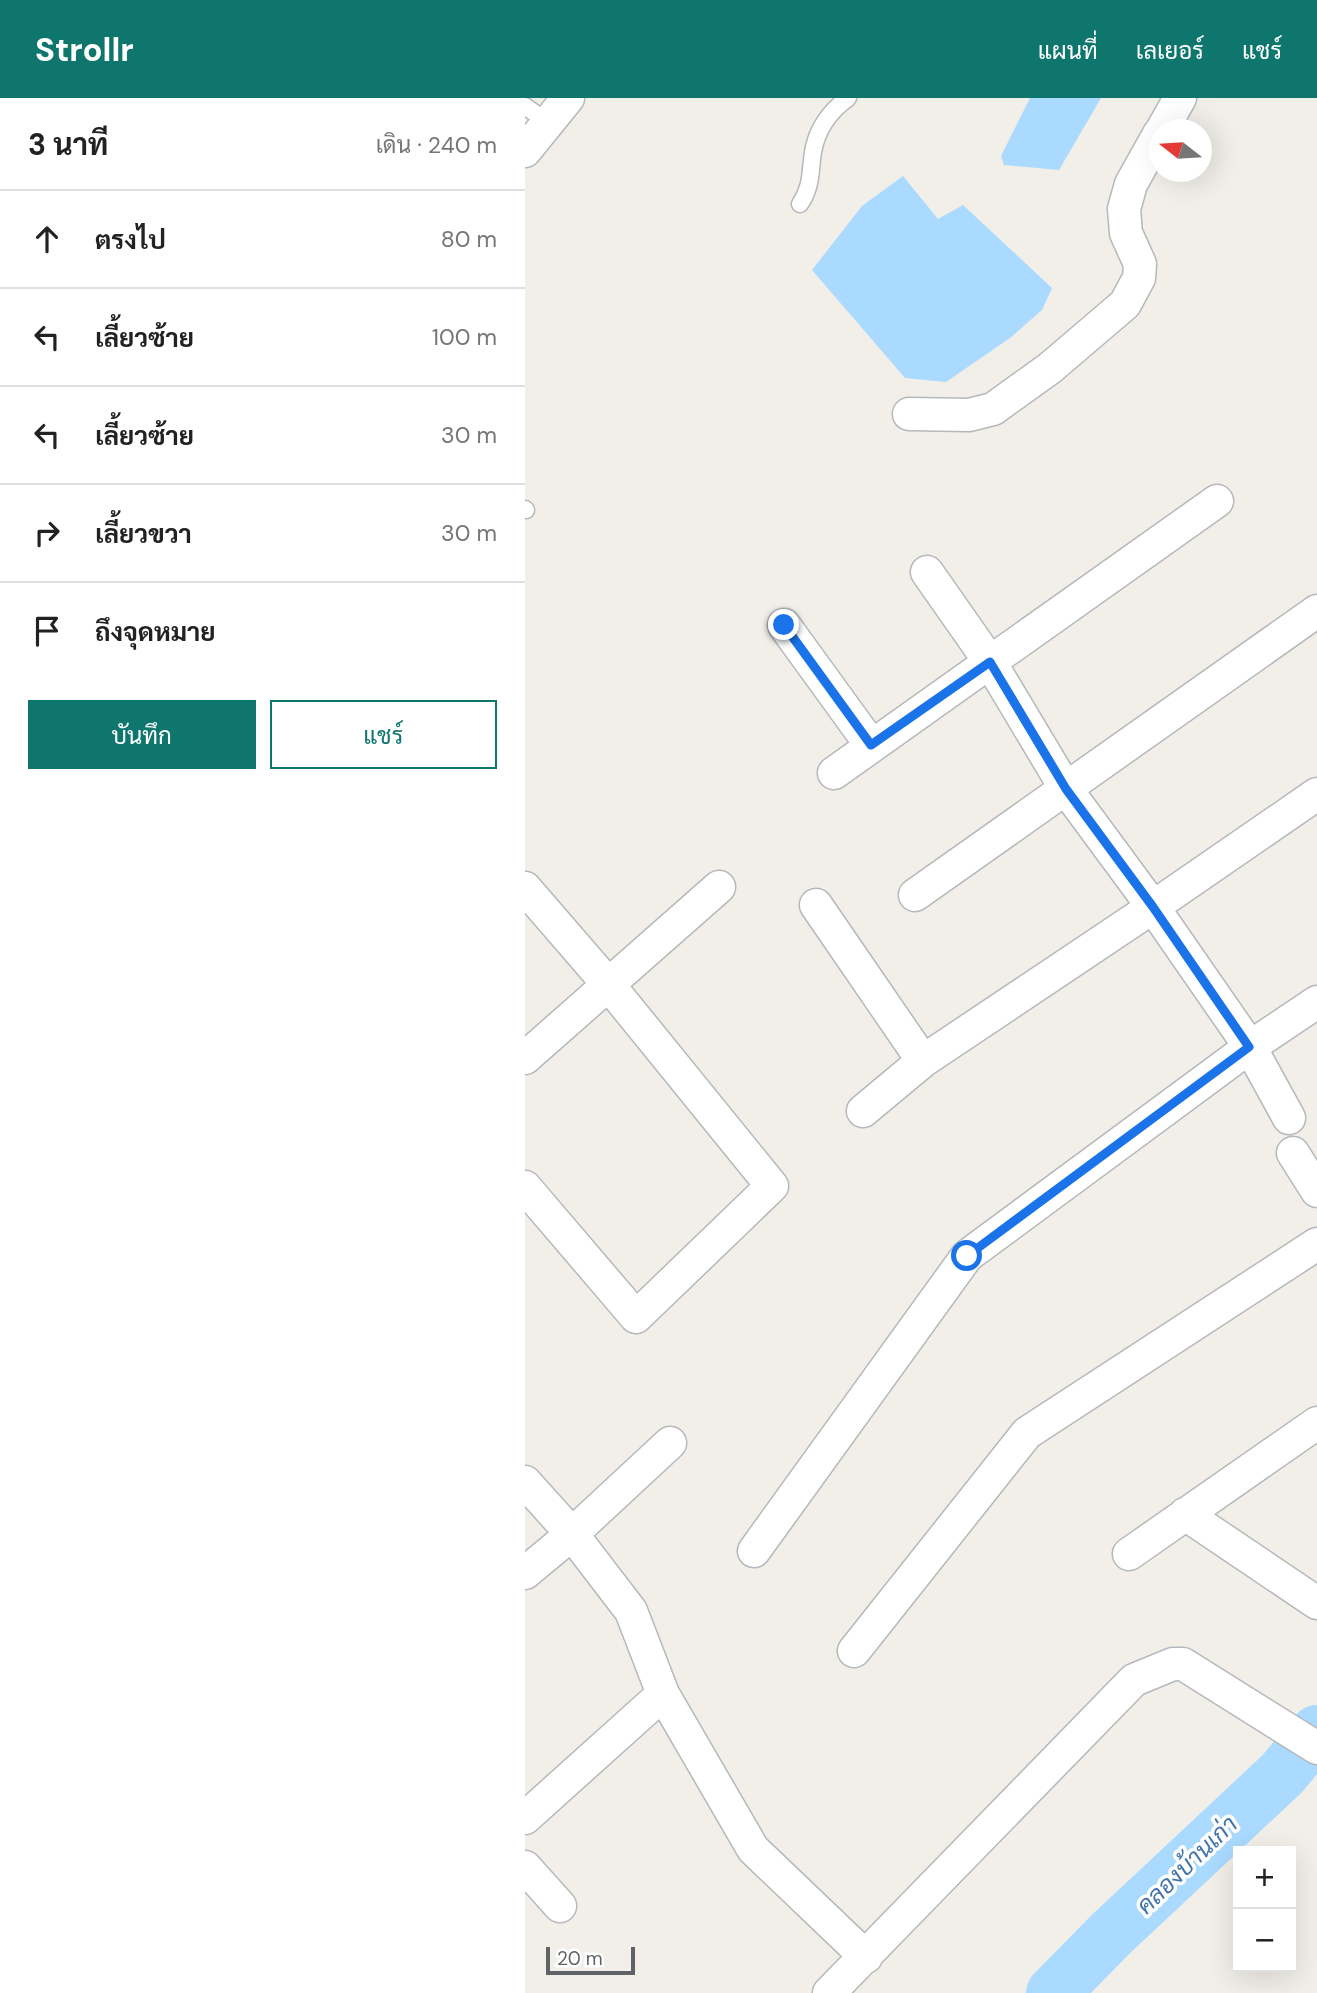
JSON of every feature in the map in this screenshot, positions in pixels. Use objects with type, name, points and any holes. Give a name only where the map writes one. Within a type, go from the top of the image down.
[{"type":"street","points":[[525,151],[536,114],[568,98]]},
{"type":"street","points":[[1168,119],[1180,98]]},
{"type":"street","points":[[909,414],[969,415],[993,409],[1049,368],[1125,304],[1139,278],[1140,264],[1126,233],[1124,209],[1131,184],[1149,153]]},
{"type":"street","points":[[834,773],[1217,501]]},
{"type":"street","points":[[926,572],[990,662],[1066,789],[1153,907],[1249,1047],[1289,1118]]},
{"type":"street","points":[[915,895],[1317,611]]},
{"type":"street","points":[[784,625],[871,745]]},
{"type":"street","points":[[863,1111],[923,1061],[1317,794]]},
{"type":"street","points":[[525,1058],[719,887]]},
{"type":"street","points":[[525,888],[608,984],[772,1186],[636,1317],[525,1187]]},
{"type":"street","points":[[816,905],[923,1061]]},
{"type":"street","points":[[754,1551],[967,1256],[1249,1047],[1317,1002]]},
{"type":"street","points":[[1293,1153],[1317,1191]]},
{"type":"street","points":[[855,1651],[1027,1433],[1317,1244]]},
{"type":"street","points":[[1129,1554],[1317,1423]]},
{"type":"street","points":[[525,1573],[572,1534],[670,1443]]},
{"type":"street","points":[[525,1482],[572,1534],[631,1611],[663,1694],[753,1849],[866,1957]]},
{"type":"street","points":[[1185,1514],[1317,1603]]},
{"type":"street","points":[[829,1993],[1134,1680],[1173,1664],[1183,1664],[1317,1748]]},
{"type":"street","points":[[525,1818],[663,1694]]},
{"type":"street","points":[[525,1867],[560,1906]]},
{"type":"lane","points":[[800,204],[810,184],[814,149],[819,133],[829,115],[848,98]]},
{"type":"water","points":[[1030,98],[1101,98],[1059,170],[1004,165],[1001,156]]},
{"type":"water","points":[[903,176],[938,219],[963,205],[1052,288],[1042,310],[1010,338],[946,382],[905,378],[812,270],[862,206]]},
{"type":"waterway","name":"คลองบ้านเก่า","points":[[1053,1993],[1112,1933],[1282,1774],[1317,1732]]},
{"type":"route","points":[[784,625],[871,745],[990,662],[1066,789],[1153,907],[1249,1047],[967,1256]]}]
